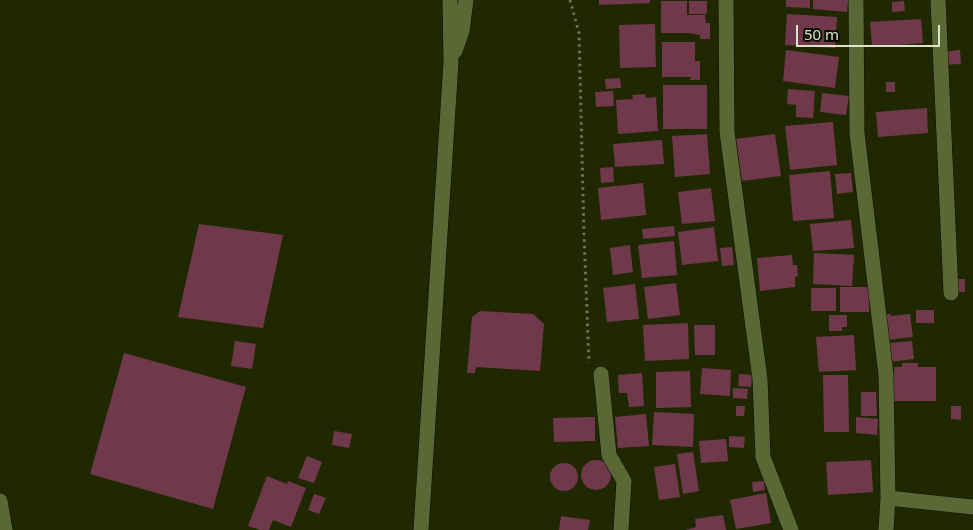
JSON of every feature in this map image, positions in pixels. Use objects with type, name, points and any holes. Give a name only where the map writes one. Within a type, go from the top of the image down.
[{"type":"street","points":[[421,530],[452,62],[450,0]]},
{"type":"street","points":[[452,62],[462,31],[466,0]]},
{"type":"street","points":[[726,0],[728,132],[760,379],[763,457],[791,530]]},
{"type":"street","points":[[856,0],[857,134],[886,375],[888,498],[886,530]]},
{"type":"street","points":[[938,0],[951,293]]},
{"type":"street","points":[[601,374],[609,455],[624,481],[621,530]]},
{"type":"street","points":[[888,498],[973,507]]},
{"type":"street","points":[[0,501],[5,530]]},
{"type":"path","points":[[570,0],[579,33],[589,365],[601,374]]},
{"type":"building","points":[[599,0],[650,0],[650,3],[599,5]]},
{"type":"building","points":[[786,0],[810,0],[810,8],[786,7]]},
{"type":"building","points":[[813,0],[848,0],[847,12],[813,9]]},
{"type":"building","points":[[661,1],[687,1],[687,15],[705,15],[706,23],[710,23],[710,39],[700,39],[700,35],[689,33],[661,33]]},
{"type":"building","points":[[689,1],[707,1],[707,14],[689,14]]},
{"type":"building","points":[[904,1],[905,11],[892,12],[892,2]]},
{"type":"building","points":[[787,14],[837,17],[835,48],[785,45]]},
{"type":"building","points":[[921,19],[923,43],[872,47],[870,22]]},
{"type":"building","points":[[655,24],[656,67],[620,68],[619,25]]},
{"type":"building","points":[[662,42],[695,42],[695,61],[700,61],[700,80],[690,80],[691,77],[662,77]]},
{"type":"building","points":[[786,50],[839,57],[835,88],[783,81]]},
{"type":"building","points":[[960,50],[961,64],[943,65],[942,52]]},
{"type":"building","points":[[620,78],[621,88],[606,89],[605,79]]},
{"type":"building","points":[[886,82],[895,82],[895,92],[886,92]]},
{"type":"building","points":[[663,85],[707,85],[707,129],[663,129]]},
{"type":"building","points":[[788,89],[815,91],[813,118],[796,117],[796,105],[787,104]]},
{"type":"building","points":[[613,91],[614,106],[596,107],[595,92]]},
{"type":"building","points":[[822,93],[849,96],[846,115],[820,112]]},
{"type":"building","points":[[645,94],[646,98],[656,97],[658,131],[618,134],[616,100],[633,99],[632,95]]},
{"type":"building","points":[[927,108],[928,133],[878,137],[876,112]]},
{"type":"building","points":[[833,122],[837,165],[790,170],[785,126]]},
{"type":"building","points":[[707,134],[710,174],[675,177],[672,136]]},
{"type":"building","points":[[775,134],[781,176],[742,181],[736,139]]},
{"type":"building","points":[[662,140],[664,164],[615,167],[613,144]]},
{"type":"building","points":[[613,167],[614,182],[601,183],[600,168]]},
{"type":"building","points":[[830,171],[834,218],[793,221],[789,175]]},
{"type":"building","points":[[851,173],[853,192],[837,194],[835,174]]},
{"type":"building","points":[[643,183],[646,215],[601,220],[598,188]]},
{"type":"building","points":[[711,188],[715,221],[682,224],[678,192]]},
{"type":"building","points":[[851,220],[854,248],[813,251],[810,224]]},
{"type":"building","points":[[199,224],[283,235],[263,328],[178,317]]},
{"type":"building","points":[[674,226],[675,236],[643,239],[642,229]]},
{"type":"building","points":[[714,227],[718,261],[682,265],[678,232]]},
{"type":"building","points":[[674,241],[677,275],[642,278],[638,245]]},
{"type":"building","points":[[630,245],[633,272],[613,275],[610,248]]},
{"type":"building","points":[[732,247],[734,265],[722,266],[720,248]]},
{"type":"building","points":[[814,253],[854,255],[852,286],[813,284]]},
{"type":"building","points":[[792,255],[793,265],[797,265],[798,276],[795,277],[795,287],[760,291],[757,258]]},
{"type":"building","points":[[954,279],[965,279],[965,292],[954,292]]},
{"type":"building","points":[[676,283],[680,315],[648,319],[644,287]]},
{"type":"building","points":[[635,284],[639,319],[607,322],[603,288]]},
{"type":"building","points":[[840,287],[869,287],[869,312],[840,312]]},
{"type":"building","points":[[811,288],[836,288],[836,311],[811,311]]},
{"type":"building","points":[[916,310],[934,310],[934,323],[916,323]]},
{"type":"building","points":[[480,311],[533,314],[544,324],[540,371],[476,367],[475,373],[467,373],[472,317]]},
{"type":"building","points":[[883,314],[891,314],[891,316],[910,314],[913,337],[887,340]]},
{"type":"building","points":[[829,315],[847,315],[847,327],[842,327],[842,331],[829,331]]},
{"type":"building","points":[[688,323],[689,359],[645,361],[643,325]]},
{"type":"building","points":[[694,325],[715,325],[715,355],[695,355]]},
{"type":"building","points":[[854,335],[856,370],[819,372],[816,337]]},
{"type":"building","points":[[235,341],[256,344],[252,369],[231,366]]},
{"type":"building","points":[[912,341],[914,359],[889,362],[887,343]]},
{"type":"building","points":[[124,353],[246,387],[213,509],[90,474]]},
{"type":"building","points":[[902,363],[918,363],[918,367],[936,367],[936,401],[894,401],[894,367],[902,367]]},
{"type":"building","points":[[702,368],[731,370],[730,396],[700,394]]},
{"type":"building","points":[[690,371],[691,407],[656,408],[656,372]]},
{"type":"building","points":[[642,373],[644,406],[629,407],[627,393],[619,393],[618,375]]},
{"type":"building","points":[[739,374],[752,375],[751,387],[738,386]]},
{"type":"building","points":[[823,375],[848,375],[849,432],[824,432]]},
{"type":"building","points":[[733,388],[748,389],[747,399],[733,398]]},
{"type":"building","points":[[861,392],[876,392],[877,416],[861,416]]},
{"type":"building","points":[[736,406],[745,406],[744,416],[736,416]]},
{"type":"building","points":[[951,406],[961,406],[961,420],[951,419]]},
{"type":"building","points":[[654,412],[694,414],[693,447],[652,445]]},
{"type":"building","points":[[646,414],[649,446],[618,448],[615,417]]},
{"type":"building","points":[[595,417],[595,441],[554,442],[553,418]]},
{"type":"building","points":[[856,417],[878,419],[877,435],[856,433]]},
{"type":"building","points":[[334,431],[352,434],[349,448],[332,445]]},
{"type":"building","points":[[729,436],[745,437],[744,448],[729,447]]},
{"type":"building","points":[[726,439],[728,461],[701,463],[699,441]]},
{"type":"building","points":[[693,452],[699,491],[683,494],[677,454]]},
{"type":"building","points":[[307,456],[322,462],[314,483],[298,478]]},
{"type":"building","points":[[596,460],[607,464],[611,475],[607,486],[596,490],[585,486],[581,475],[585,464]]},
{"type":"building","points":[[871,460],[873,492],[828,495],[826,462]]},
{"type":"building","points":[[564,463],[574,467],[578,477],[574,487],[564,491],[554,487],[550,477],[554,467]]},
{"type":"building","points":[[675,464],[680,497],[659,500],[654,467]]},
{"type":"building","points":[[267,476],[287,484],[288,481],[306,488],[291,527],[273,520],[269,530],[260,530],[248,526]]},
{"type":"building","points":[[764,481],[765,490],[753,492],[752,482]]},
{"type":"building","points":[[766,493],[771,523],[736,529],[730,500]]},
{"type":"building","points":[[314,494],[326,498],[319,514],[308,510]]},
{"type":"building","points":[[723,515],[726,530],[686,530],[696,527],[695,519]]},
{"type":"building","points":[[561,516],[590,520],[588,530],[559,530]]}]
